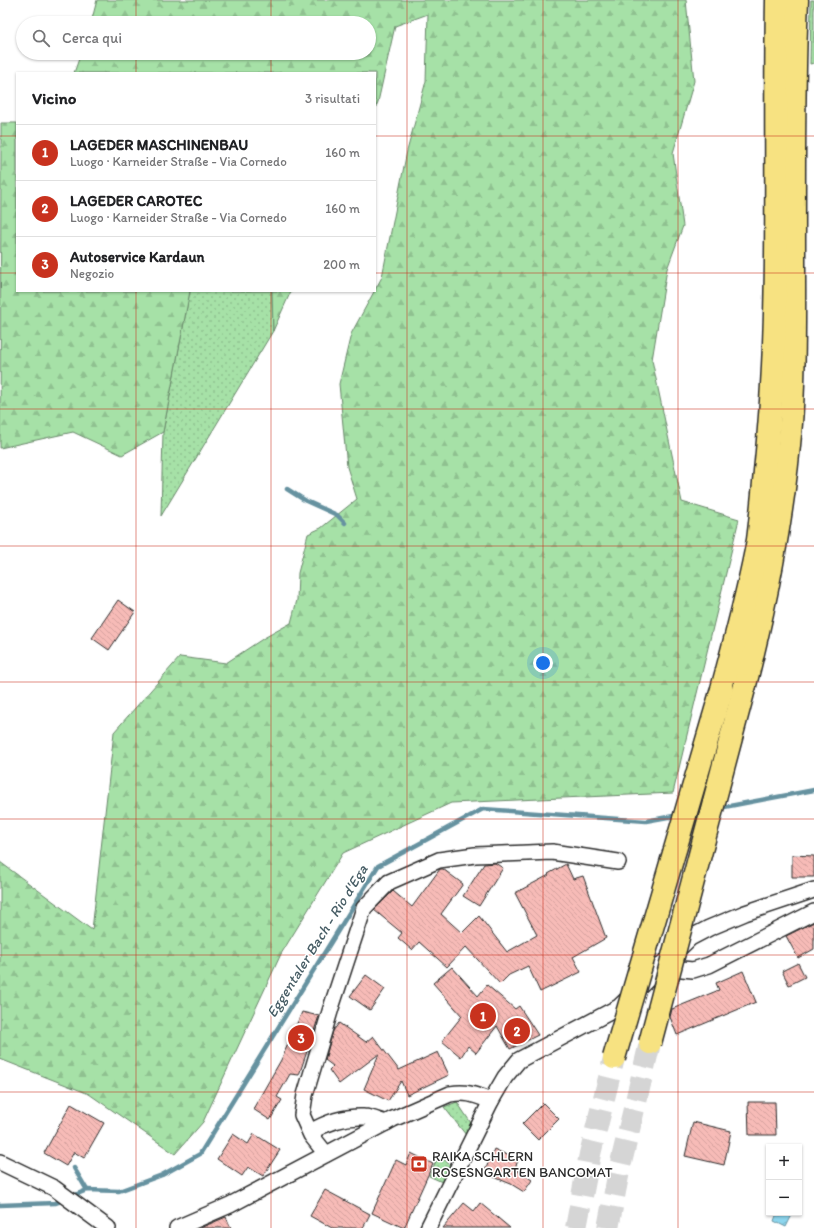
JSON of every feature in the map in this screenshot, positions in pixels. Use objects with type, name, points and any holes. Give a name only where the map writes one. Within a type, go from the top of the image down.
[{"type":"highway","points":[[614,1058],[744,610],[758,539],[770,432],[775,356],[777,0]]},
{"type":"highway","points":[[650,1043],[746,685],[763,615],[781,509],[791,423],[794,356],[794,61],[797,0]]},
{"type":"street","points":[[326,1154],[310,1132],[302,1116],[305,1095],[331,1008],[364,908],[389,882],[439,860],[474,855],[552,852],[618,862]]},
{"type":"street","points":[[428,1228],[491,1102],[505,1077],[519,1060],[619,1007],[690,938],[709,928],[745,913],[813,890]]},
{"type":"street","points":[[663,963],[682,969],[692,970],[709,965],[814,912]]},
{"type":"street","points":[[177,1228],[230,1205],[386,1123],[450,1094],[460,1092],[470,1093],[491,1102]]},
{"type":"street","points":[[310,1132],[324,1124],[339,1119],[365,1117],[386,1123]]},
{"type":"street","points":[[0,1162],[54,1188],[108,1228]]},
{"type":"green space","points":[[97,0],[686,0],[694,81],[673,153],[683,226],[667,269],[652,360],[682,502],[739,519],[673,793],[451,803],[343,853],[281,954],[203,1122],[175,1154],[89,1094],[0,1059],[0,862],[92,930],[114,732],[180,657],[226,663],[264,638],[291,623],[297,600],[298,573],[308,534],[321,528],[357,499],[347,467],[339,384],[351,334],[374,292],[376,292],[376,288],[382,277],[407,151],[426,81],[428,14],[395,26],[376,107],[376,72],[74,72],[79,60],[376,60],[376,16],[93,16]]},
{"type":"green space","points":[[811,0],[814,0],[814,63],[810,64]]},
{"type":"green space","points":[[1,123],[16,123],[16,292],[190,292],[163,432],[122,455],[73,432],[0,448]]},
{"type":"green space","points":[[190,292],[272,292],[273,331],[161,516],[163,432]]},
{"type":"green space","points":[[272,292],[291,292],[273,331]]},
{"type":"green space","points":[[457,1102],[471,1123],[466,1135],[444,1107]]},
{"type":"green space","points":[[439,1155],[450,1165],[442,1182],[429,1176]]},
{"type":"water","points":[[776,1216],[792,1216],[786,1227],[774,1221]]},
{"type":"building","points":[[118,600],[135,612],[109,650],[92,638]]},
{"type":"building","points":[[792,855],[814,856],[814,877],[792,877]]},
{"type":"building","points":[[495,863],[503,868],[479,906],[463,896],[484,864]]},
{"type":"building","points":[[566,864],[573,879],[583,876],[606,938],[573,957],[581,972],[540,992],[528,966],[509,975],[500,984],[466,947],[447,967],[419,942],[412,950],[398,938],[402,933],[374,910],[393,891],[412,907],[440,869],[443,869],[463,884],[441,914],[462,933],[479,916],[507,952],[537,935],[515,893]]},
{"type":"building","points":[[814,922],[814,949],[798,958],[786,936]]},
{"type":"building","points":[[798,963],[805,977],[789,985],[782,971]]},
{"type":"building","points":[[452,967],[478,996],[487,985],[515,1009],[519,1006],[538,1035],[510,1049],[497,1026],[476,1053],[468,1046],[461,1057],[442,1041],[462,1016],[433,983]]},
{"type":"building","points":[[743,971],[756,1002],[677,1035],[670,1017],[672,1009],[719,990],[716,983]]},
{"type":"building","points":[[366,975],[385,989],[370,1010],[350,996]]},
{"type":"building","points":[[302,1012],[319,1016],[299,1075],[290,1074],[277,1097],[282,1100],[270,1120],[253,1109],[281,1060]]},
{"type":"building","points":[[339,1023],[366,1042],[373,1036],[399,1070],[438,1052],[449,1075],[407,1095],[401,1081],[388,1101],[364,1089],[379,1054],[339,1084],[329,1070],[333,1066],[325,1060],[333,1031]]},
{"type":"building","points":[[748,1102],[775,1102],[776,1135],[749,1135]]},
{"type":"building","points":[[543,1103],[559,1119],[538,1140],[522,1124]]},
{"type":"building","points":[[71,1104],[104,1123],[84,1158],[74,1152],[66,1166],[44,1153]]},
{"type":"building","points":[[693,1122],[731,1131],[724,1165],[685,1156]]},
{"type":"building","points":[[233,1134],[248,1144],[254,1134],[280,1150],[263,1176],[248,1167],[242,1176],[217,1159]]},
{"type":"building","points":[[494,1149],[518,1160],[515,1169],[532,1180],[524,1192],[511,1184],[484,1173]]},
{"type":"building","points":[[411,1153],[433,1164],[404,1228],[372,1213],[396,1160],[406,1165]]},
{"type":"building","points":[[325,1190],[370,1214],[363,1228],[332,1228],[310,1216]]},
{"type":"building","points":[[464,1203],[474,1211],[480,1203],[510,1228],[443,1228]]},
{"type":"building","points":[[226,1217],[231,1228],[200,1228]]},
{"type":"waterway","points":[[287,489],[306,501],[337,515],[345,523]]},
{"type":"waterway","name":"Eggentaler Bach - Rio d'Ega","points":[[719,808],[814,790]]},
{"type":"waterway","name":"Eggentaler Bach - Rio d'Ega","points":[[70,1197],[87,1190],[119,1191],[162,1175],[200,1154],[378,866],[483,809],[646,821],[679,815]]},
{"type":"waterway","points":[[74,1168],[87,1190]]},
{"type":"waterway","name":"Eggentaler Bach - Rio d'Ega","points":[[0,1205],[56,1203],[64,1200]]},
{"type":"tunnel","points":[[608,1228],[619,1171],[650,1043]]},
{"type":"tunnel","points":[[576,1228],[590,1154],[614,1058]]},
{"type":"place","name":"LAGEDER MASCHINENBAU","points":[[483,1016]]},
{"type":"place","name":"LAGEDER CAROTEC","points":[[517,1031]]},
{"type":"place","name":"Autoservice Kardaun","points":[[301,1038]]},
{"type":"place","name":"RAIKA SCHLERN ROSESNGARTEN BANCOMAT","points":[[419,1164]]}]
